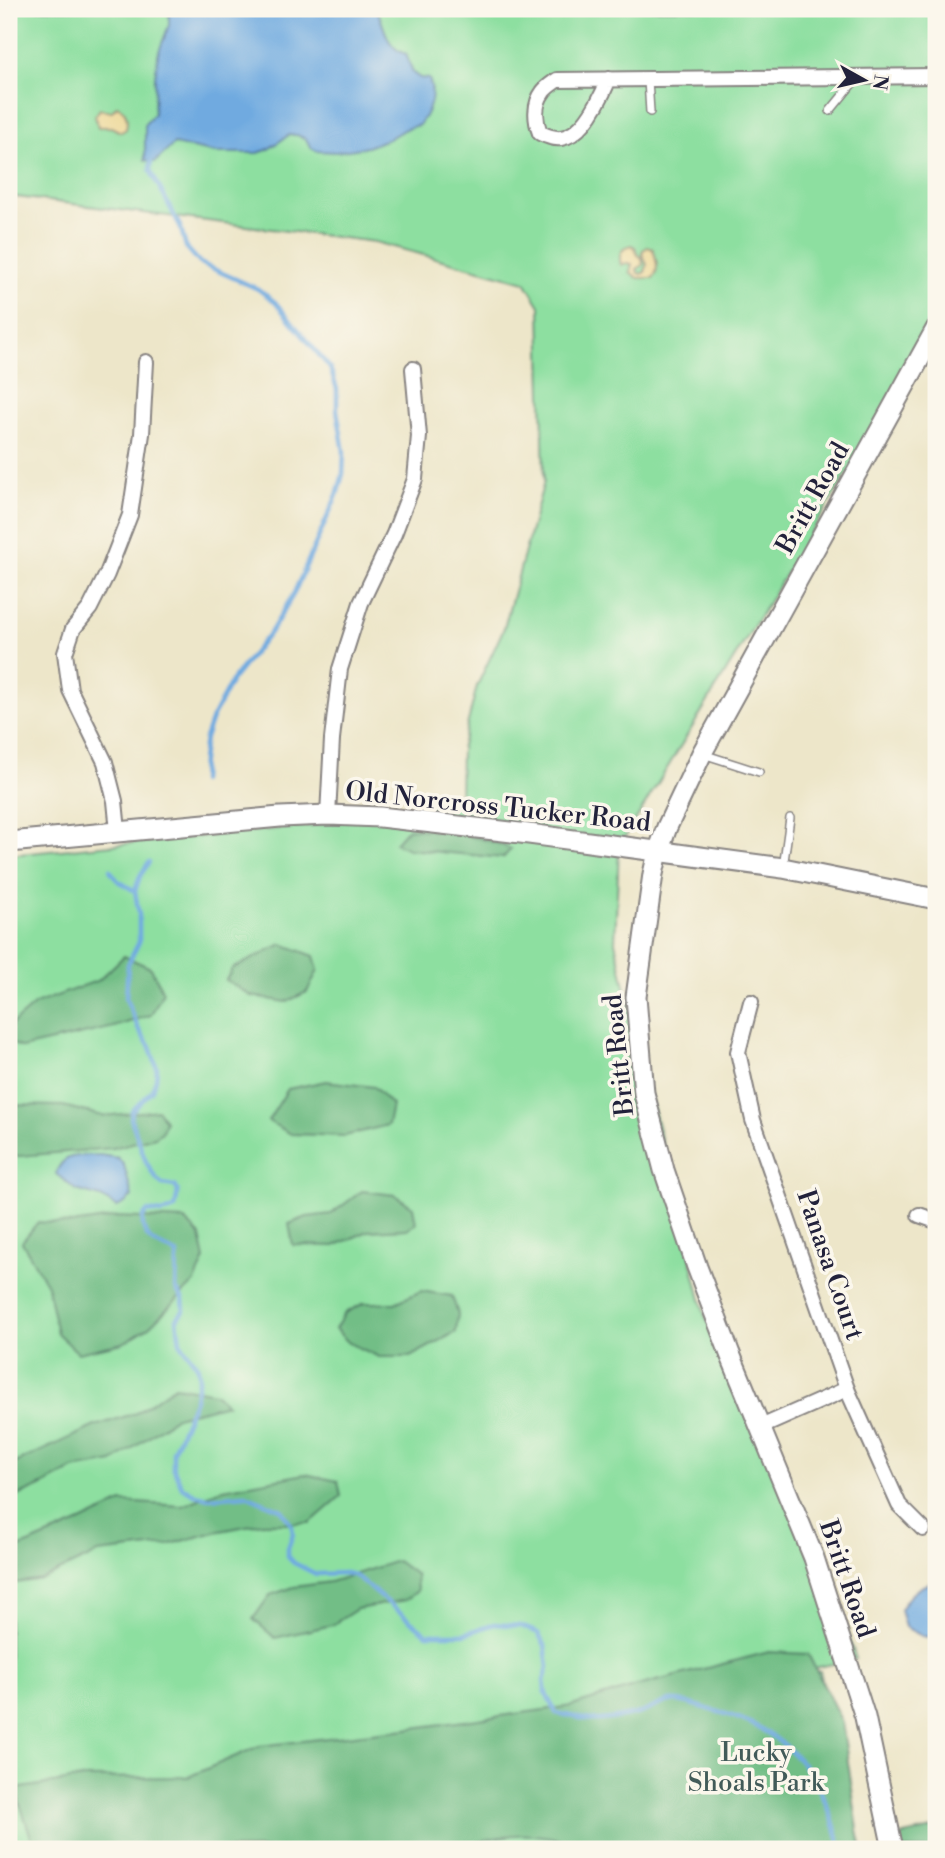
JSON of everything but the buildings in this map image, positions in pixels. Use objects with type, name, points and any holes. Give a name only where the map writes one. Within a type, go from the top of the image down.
[{"type":"street","points":[[609,79],[599,101],[577,132],[563,138],[550,137],[540,132],[536,122],[537,107],[543,92],[557,80],[609,79],[936,76]]},
{"type":"street","name":"Britt Road","points":[[892,1849],[864,1717],[826,1590],[730,1354],[664,1170],[643,1093],[636,997],[653,874],[667,827],[702,753],[936,329]]},
{"type":"street","points":[[118,831],[115,801],[105,762],[70,690],[65,653],[73,629],[90,608],[107,575],[130,515],[142,434],[146,362]]},
{"type":"street","points":[[328,815],[332,739],[340,668],[362,603],[394,534],[415,479],[419,436],[413,369]]},
{"type":"street","name":"Old Norcross Tucker Road","points":[[9,842],[328,815],[380,817],[783,868],[936,899]]},
{"type":"street","name":"Panasa Court","points":[[751,1002],[738,1052],[754,1120],[847,1389],[899,1505],[923,1530]]},
{"type":"street","points":[[919,1216],[936,1221]]},
{"type":"street","points":[[761,1427],[847,1389]]},
{"type":"lane","points":[[830,111],[858,77]]},
{"type":"lane","points":[[648,79],[650,112]]},
{"type":"lane","points":[[702,753],[759,772]]},
{"type":"lane","points":[[783,868],[790,818]]},
{"type":"green space","points":[[9,9],[936,9],[936,328],[619,847],[615,942],[705,1316],[810,1521],[856,1659],[330,1771],[820,1671],[862,1849],[9,1849],[9,855],[318,825],[460,801],[461,750],[477,686],[504,628],[544,482],[540,306],[525,282],[375,242],[9,196]]},
{"type":"green space","points":[[408,828],[474,837],[511,849],[503,858],[408,849],[395,843]]},
{"type":"green space","points":[[282,944],[314,956],[318,970],[307,992],[286,1002],[251,996],[226,980],[232,969]]},
{"type":"green space","points":[[124,956],[151,968],[163,992],[151,1015],[114,1027],[22,1048],[9,1042],[9,1030],[13,1023],[35,1004],[99,980]]},
{"type":"green space","points":[[326,1081],[374,1087],[392,1105],[388,1125],[345,1136],[291,1134],[268,1121],[288,1089]]},
{"type":"green space","points":[[9,1105],[63,1106],[103,1116],[158,1110],[165,1121],[162,1132],[155,1137],[113,1148],[9,1157]]},
{"type":"green space","points":[[362,1191],[395,1195],[413,1207],[416,1223],[407,1229],[368,1231],[334,1246],[293,1245],[289,1224],[307,1217],[331,1214]]},
{"type":"green space","points":[[118,1217],[185,1220],[200,1236],[205,1259],[195,1282],[149,1327],[123,1343],[78,1353],[57,1333],[47,1285],[22,1242],[38,1222],[72,1224]]},
{"type":"green space","points":[[421,1291],[452,1296],[458,1314],[456,1332],[410,1357],[379,1357],[349,1343],[335,1329],[345,1313],[364,1303],[395,1303]]},
{"type":"green space","points":[[175,1386],[215,1393],[227,1404],[176,1417],[113,1462],[73,1469],[9,1500],[9,1466],[95,1426],[136,1413]]},
{"type":"green space","points":[[305,1474],[338,1481],[341,1496],[310,1523],[262,1523],[168,1545],[98,1553],[42,1579],[9,1584],[9,1552],[122,1502],[182,1506],[223,1489]]},
{"type":"green space","points":[[397,1561],[416,1575],[417,1591],[406,1600],[357,1609],[332,1625],[275,1638],[253,1619],[270,1595],[294,1587],[330,1582]]},
{"type":"green space","name":"Lucky Shoals Park","points":[[769,1652],[808,1654],[842,1722],[861,1849],[580,1849],[552,1838],[522,1835],[491,1839],[463,1849],[35,1849],[15,1789],[84,1778],[188,1777],[259,1746],[572,1706],[637,1686]]},
{"type":"green space","points":[[936,1828],[936,1849],[901,1849],[899,1836]]},
{"type":"sand","points":[[117,106],[126,116],[126,129],[121,132],[111,127],[98,127],[95,116],[100,109],[111,112]]},
{"type":"sand","points":[[631,245],[642,258],[643,265],[637,269],[641,274],[645,272],[647,265],[643,250],[648,247],[653,249],[657,268],[653,278],[638,278],[630,272],[632,264],[621,265],[621,252]]},
{"type":"water","points":[[169,9],[378,9],[391,43],[406,54],[413,73],[420,78],[429,79],[432,97],[429,109],[419,125],[367,147],[336,152],[317,151],[311,148],[306,139],[289,135],[258,153],[215,153],[174,144],[155,162],[145,160],[145,124],[154,114],[158,54],[169,25]]},
{"type":"water","points":[[100,1155],[118,1158],[124,1165],[132,1196],[117,1207],[101,1197],[76,1190],[56,1174],[68,1159]]},
{"type":"water","points":[[936,1580],[936,1638],[922,1636],[905,1627],[900,1610],[915,1591]]},
{"type":"waterway","points":[[151,161],[150,170],[180,226],[186,247],[200,263],[258,289],[275,302],[330,368],[337,389],[337,410],[344,452],[343,474],[337,495],[294,593],[272,630],[232,680],[212,718],[205,738],[201,781]]},
{"type":"waterway","points":[[149,862],[135,891],[139,915],[139,942],[128,964],[126,999],[139,1030],[150,1047],[157,1068],[152,1090],[132,1111],[131,1119],[146,1162],[155,1177],[162,1184],[175,1186],[178,1191],[175,1208],[162,1213],[148,1211],[144,1216],[143,1226],[148,1238],[177,1254],[176,1289],[183,1300],[184,1310],[177,1319],[180,1342],[198,1367],[195,1399],[173,1451],[173,1467],[182,1487],[196,1495],[209,1498],[246,1495],[282,1510],[292,1526],[288,1556],[294,1563],[316,1574],[354,1575],[427,1634],[464,1634],[494,1624],[521,1626],[538,1633],[545,1645],[548,1667],[544,1681],[546,1694],[556,1713],[603,1720],[640,1713],[662,1703],[674,1701],[737,1718],[761,1729],[781,1742],[798,1758],[812,1777],[834,1823],[841,1849]]},
{"type":"waterway","points":[[110,870],[118,881],[135,891]]}]
